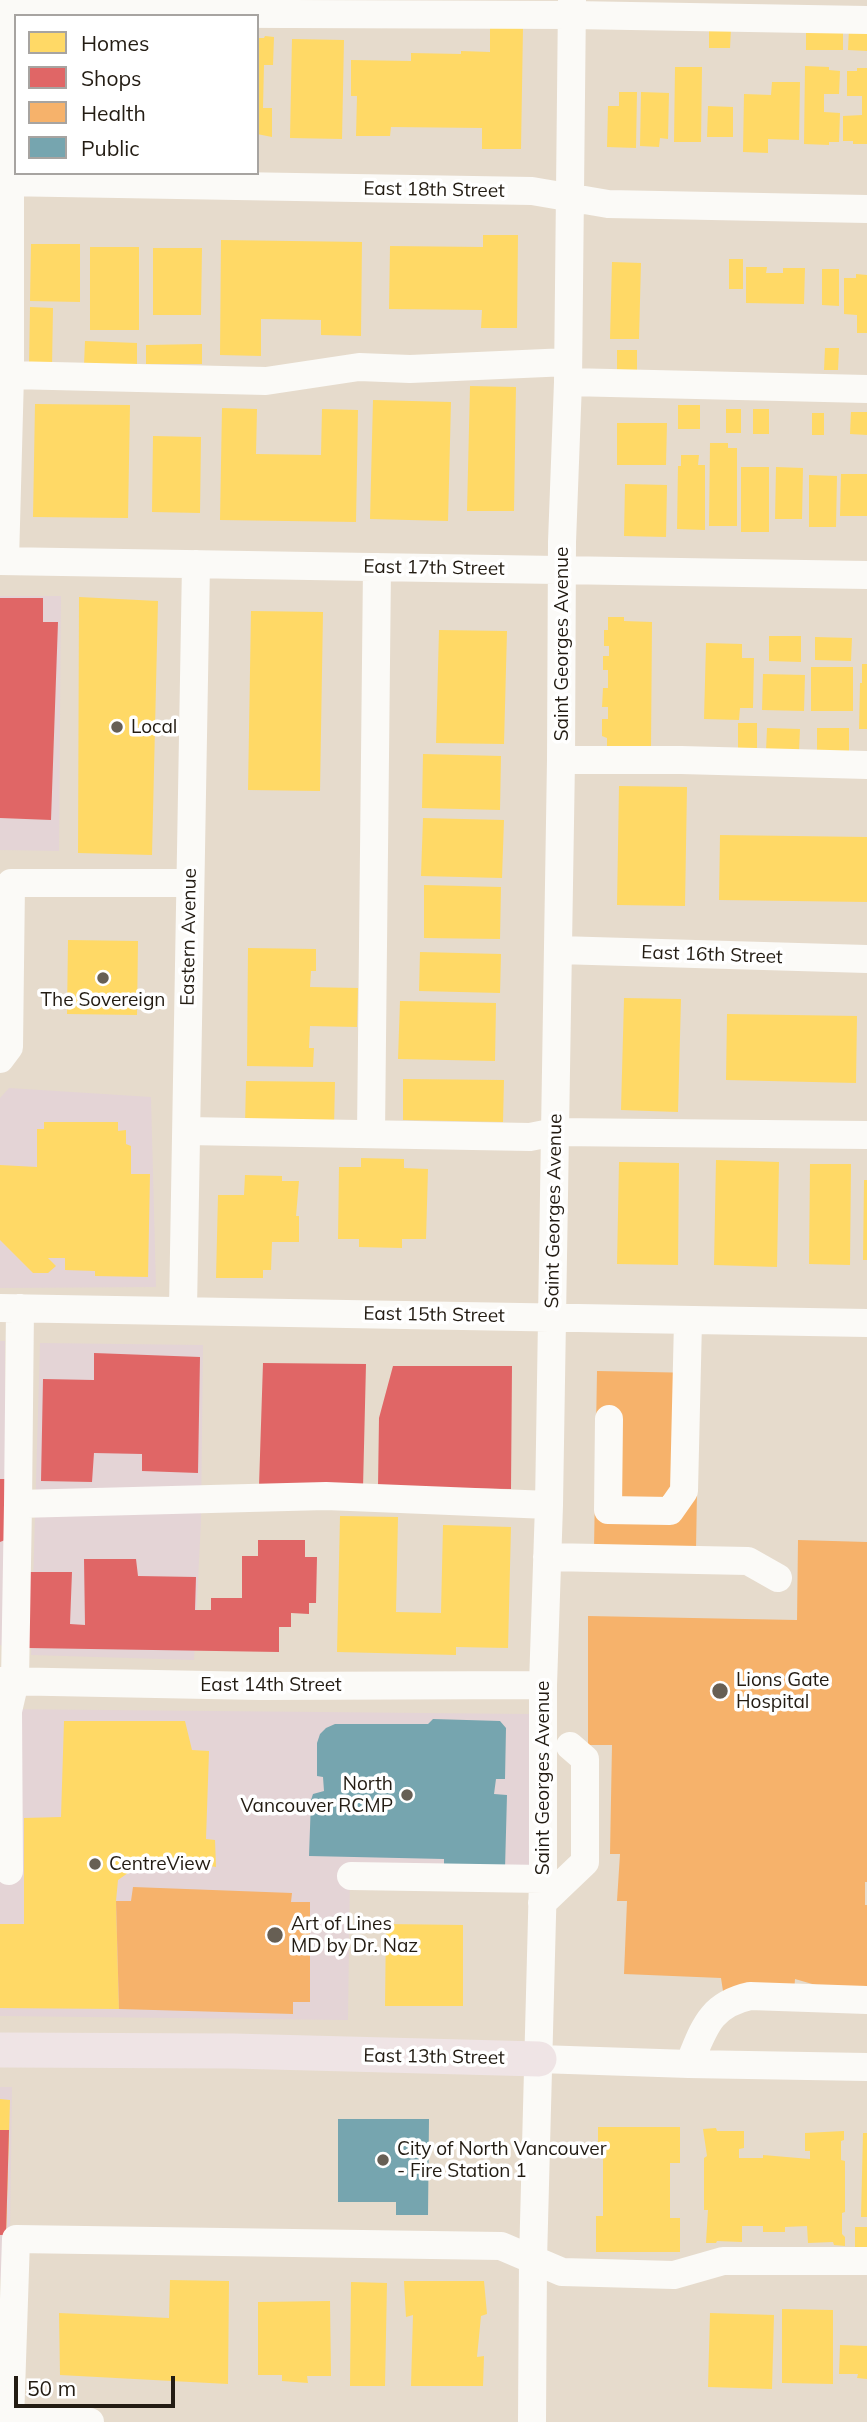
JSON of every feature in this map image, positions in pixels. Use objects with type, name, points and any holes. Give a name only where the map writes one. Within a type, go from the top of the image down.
[{"type":"main road","name":"East 13th Street","points":[[0,2050],[215,2051],[539,2059]]},
{"type":"street","points":[[2,561],[10,375],[5,182],[8,6],[572,8],[867,20]]},
{"type":"street","name":"Saint Georges Avenue","points":[[532,2422],[542,1891],[542,1685],[549,1505],[572,8]]},
{"type":"street","name":"East 18th Street","points":[[5,182],[532,191],[608,204],[867,209]]},
{"type":"street","points":[[10,375],[266,381],[359,367],[568,372],[867,389]]},
{"type":"street","name":"East 17th Street","points":[[2,561],[867,575]]},
{"type":"street","name":"Eastern Avenue","points":[[183,1309],[195,564]]},
{"type":"street","points":[[371,1134],[377,567]]},
{"type":"street","points":[[561,760],[867,765]]},
{"type":"street","points":[[0,1059],[9,1047],[11,883],[189,883]]},
{"type":"street","name":"East 16th Street","points":[[558,950],[867,959]]},
{"type":"street","points":[[187,1131],[530,1137],[555,1132],[867,1135]]},
{"type":"street","points":[[9,1871],[7,1681],[18,1504],[10,1308]]},
{"type":"street","name":"East 15th Street","points":[[10,1308],[867,1323]]},
{"type":"street","points":[[609,1419],[608,1510],[670,1511],[684,1491],[688,1321]]},
{"type":"street","points":[[18,1504],[326,1496],[549,1505]]},
{"type":"street","points":[[547,1557],[748,1561],[778,1578]]},
{"type":"street","name":"East 14th Street","points":[[7,1681],[260,1686],[542,1685]]},
{"type":"street","points":[[351,1876],[542,1891],[585,1862],[585,1759],[570,1746]]},
{"type":"street","points":[[689,2064],[702,2032],[716,2011],[737,1999],[750,1996],[867,2000]]},
{"type":"street","name":"East 13th Street","points":[[539,2059],[867,2067]]},
{"type":"street","points":[[90,2422],[7,2421],[16,2239],[501,2246],[562,2272],[674,2275],[723,2261],[867,2261]]},
{"type":"shaded area","points":[[0,596],[61,596],[59,851],[0,850]]},
{"type":"shaded area","points":[[9,1088],[151,1097],[156,1287],[0,1288],[0,1098]]},
{"type":"shaded area","points":[[0,1341],[5,1341],[5,1646],[0,1645]]},
{"type":"shaded area","points":[[40,1343],[203,1345],[201,1521],[194,1660],[31,1655]]},
{"type":"shaded area","points":[[0,1709],[531,1714],[530,1873],[350,1871],[348,2020],[0,2016]]},
{"type":"shaded area","points":[[0,2087],[12,2087],[8,2279],[0,2279]]},
{"type":"building: Homes","points":[[490,27],[523,27],[521,149],[482,149],[482,128],[391,127],[390,136],[356,136],[357,96],[351,96],[351,60],[411,61],[411,53],[490,52]]},
{"type":"building: Homes","points":[[806,27],[843,28],[843,50],[806,50]]},
{"type":"building: Homes","points":[[867,28],[867,51],[848,50],[849,29]]},
{"type":"building: Homes","points":[[709,29],[731,29],[730,48],[709,48]]},
{"type":"building: Homes","points":[[274,37],[273,65],[264,65],[263,108],[272,108],[272,137],[259,134],[259,38]]},
{"type":"building: Homes","points":[[292,39],[344,40],[342,139],[290,138]]},
{"type":"building: Homes","points":[[805,66],[829,67],[829,70],[840,71],[839,94],[824,94],[824,112],[840,113],[839,142],[829,142],[829,145],[804,144]]},
{"type":"building: Homes","points":[[675,67],[702,67],[701,142],[674,142]]},
{"type":"building: Homes","points":[[857,68],[867,68],[867,144],[843,141],[843,116],[862,115],[862,96],[847,96],[847,71],[857,71]]},
{"type":"building: Homes","points":[[772,82],[800,82],[799,140],[768,139],[768,153],[743,152],[744,94],[771,95]]},
{"type":"building: Homes","points":[[619,92],[637,92],[636,148],[607,147],[608,106],[619,106]]},
{"type":"building: Homes","points":[[641,92],[669,93],[668,139],[660,138],[659,147],[640,146]]},
{"type":"building: Homes","points":[[708,106],[733,107],[733,137],[707,137]]},
{"type":"building: Homes","points":[[483,235],[518,235],[517,328],[481,328],[482,310],[389,309],[390,246],[483,247]]},
{"type":"building: Homes","points":[[221,240],[362,242],[361,336],[321,335],[321,320],[261,319],[261,356],[220,355]]},
{"type":"building: Homes","points":[[31,244],[80,244],[80,302],[30,301]]},
{"type":"building: Homes","points":[[90,247],[139,247],[139,330],[90,330]]},
{"type":"building: Homes","points":[[153,248],[202,248],[201,315],[153,315]]},
{"type":"building: Homes","points":[[729,259],[743,259],[743,289],[729,289]]},
{"type":"building: Homes","points":[[612,262],[641,263],[639,339],[610,339]]},
{"type":"building: Homes","points":[[746,267],[767,267],[766,273],[783,273],[783,268],[805,268],[804,304],[746,303]]},
{"type":"building: Homes","points":[[822,269],[839,269],[839,306],[822,305]]},
{"type":"building: Homes","points":[[856,274],[867,275],[867,333],[857,333],[857,315],[844,314],[844,278],[856,278]]},
{"type":"building: Homes","points":[[30,307],[53,308],[52,367],[29,367]]},
{"type":"building: Homes","points":[[85,341],[137,343],[137,366],[84,365]]},
{"type":"building: Homes","points":[[202,344],[202,364],[146,364],[146,345]]},
{"type":"building: Homes","points":[[825,348],[839,348],[838,370],[824,370]]},
{"type":"building: Homes","points":[[617,350],[637,350],[637,374],[617,374]]},
{"type":"building: Homes","points":[[470,386],[516,387],[514,511],[467,511]]},
{"type":"building: Homes","points":[[373,400],[451,402],[448,521],[370,519]]},
{"type":"building: Homes","points":[[35,404],[130,405],[128,518],[33,517]]},
{"type":"building: Homes","points":[[678,405],[700,405],[700,429],[678,429]]},
{"type":"building: Homes","points":[[222,408],[257,409],[256,454],[321,455],[322,409],[358,410],[356,522],[220,520]]},
{"type":"building: Homes","points":[[726,409],[741,409],[741,433],[726,433]]},
{"type":"building: Homes","points":[[753,409],[769,409],[769,434],[753,434]]},
{"type":"building: Homes","points":[[851,412],[867,412],[867,435],[850,434]]},
{"type":"building: Homes","points":[[812,413],[824,413],[824,435],[812,435]]},
{"type":"building: Homes","points":[[617,423],[667,423],[666,465],[617,465]]},
{"type":"building: Homes","points":[[153,436],[201,437],[200,513],[152,512]]},
{"type":"building: Homes","points":[[710,443],[728,443],[728,448],[737,448],[737,526],[709,526]]},
{"type":"building: Homes","points":[[681,455],[699,455],[698,465],[705,465],[705,530],[677,529],[678,466],[681,466]]},
{"type":"building: Homes","points":[[741,467],[769,467],[769,532],[741,532]]},
{"type":"building: Homes","points":[[776,467],[803,468],[802,519],[775,519]]},
{"type":"building: Homes","points":[[841,474],[867,474],[867,516],[840,516]]},
{"type":"building: Homes","points":[[809,475],[837,476],[836,527],[809,527]]},
{"type":"building: Homes","points":[[625,484],[667,485],[666,537],[624,536]]},
{"type":"building: Homes","name":"Local","points":[[79,597],[158,601],[152,855],[78,853]]},
{"type":"building: Homes","points":[[251,611],[323,612],[320,791],[248,790]]},
{"type":"building: Homes","points":[[608,617],[624,617],[624,621],[652,622],[651,748],[607,748],[607,738],[602,736],[602,719],[608,719],[608,707],[602,707],[603,688],[608,688],[608,670],[603,670],[603,656],[609,656],[609,646],[604,646],[604,630],[608,630]]},
{"type":"building: Homes","points":[[439,630],[507,631],[504,744],[436,743]]},
{"type":"building: Homes","points":[[769,636],[801,636],[801,662],[769,661]]},
{"type":"building: Homes","points":[[815,637],[852,638],[851,661],[815,660]]},
{"type":"building: Homes","points":[[706,643],[742,644],[742,658],[754,658],[753,708],[740,708],[739,720],[704,719]]},
{"type":"building: Homes","points":[[862,664],[867,664],[867,729],[859,729]]},
{"type":"building: Homes","points":[[811,667],[853,667],[853,711],[811,711]]},
{"type":"building: Homes","points":[[763,674],[805,675],[804,711],[762,710]]},
{"type":"building: Homes","points":[[738,723],[757,723],[757,751],[738,751]]},
{"type":"building: Homes","points":[[767,728],[800,729],[799,751],[766,751]]},
{"type":"building: Homes","points":[[817,728],[849,728],[849,752],[817,752]]},
{"type":"building: Homes","points":[[423,754],[501,756],[500,810],[422,808]]},
{"type":"building: Homes","points":[[619,786],[687,787],[685,906],[617,905]]},
{"type":"building: Homes","points":[[423,818],[504,820],[502,878],[421,876]]},
{"type":"building: Homes","points":[[720,835],[867,837],[867,902],[719,900]]},
{"type":"building: Homes","points":[[424,885],[501,887],[500,939],[424,938]]},
{"type":"building: Homes","name":"The Sovereign","points":[[68,940],[138,941],[137,1015],[67,1014]]},
{"type":"building: Homes","points":[[248,948],[316,949],[316,971],[311,971],[310,987],[358,988],[357,1027],[310,1026],[309,1048],[314,1048],[313,1067],[247,1066]]},
{"type":"building: Homes","points":[[420,952],[501,954],[500,993],[419,991]]},
{"type":"building: Homes","points":[[624,998],[681,999],[678,1112],[621,1110]]},
{"type":"building: Homes","points":[[400,1001],[496,1003],[495,1061],[398,1059]]},
{"type":"building: Homes","points":[[727,1014],[857,1016],[856,1083],[726,1080]]},
{"type":"building: Homes","points":[[403,1079],[504,1080],[503,1122],[403,1120]]},
{"type":"building: Homes","points":[[246,1081],[335,1082],[334,1127],[245,1125]]},
{"type":"building: Homes","points":[[44,1122],[118,1122],[118,1131],[126,1130],[126,1144],[131,1146],[131,1174],[150,1174],[148,1277],[95,1276],[95,1271],[65,1270],[65,1258],[48,1258],[56,1266],[48,1273],[33,1273],[0,1240],[0,1165],[37,1167],[37,1129],[44,1129]]},
{"type":"building: Homes","points":[[361,1158],[404,1159],[404,1168],[428,1169],[426,1239],[402,1239],[402,1248],[359,1247],[359,1239],[338,1239],[339,1167],[361,1167]]},
{"type":"building: Homes","points":[[716,1160],[779,1162],[777,1267],[714,1265]]},
{"type":"building: Homes","points":[[619,1162],[679,1163],[678,1265],[617,1264]]},
{"type":"building: Homes","points":[[810,1164],[851,1164],[850,1265],[809,1264]]},
{"type":"building: Homes","points":[[245,1175],[282,1176],[282,1181],[299,1181],[296,1216],[299,1216],[299,1242],[272,1242],[271,1270],[263,1270],[263,1278],[216,1278],[218,1195],[244,1195]]},
{"type":"building: Homes","points":[[864,1180],[867,1180],[867,1260],[863,1260]]},
{"type":"building: Homes","points":[[340,1516],[398,1517],[396,1612],[441,1613],[443,1525],[511,1527],[508,1648],[456,1647],[456,1655],[337,1652]]},
{"type":"building: Homes","name":"CentreView","points":[[64,1721],[185,1721],[192,1750],[209,1751],[206,1839],[215,1840],[216,1867],[193,1863],[139,1865],[118,1880],[116,1901],[119,2009],[0,2008],[0,1924],[24,1924],[24,1818],[61,1817]]},
{"type":"building: Homes","points":[[386,1924],[463,1925],[463,2006],[385,2006]]},
{"type":"building: Homes","points":[[0,2099],[10,2100],[6,2235],[0,2235]]},
{"type":"building: Homes","points":[[598,2127],[680,2127],[680,2163],[670,2163],[670,2218],[680,2218],[680,2252],[596,2252],[596,2216],[603,2216],[603,2158],[598,2158]]},
{"type":"building: Homes","points":[[716,2128],[717,2131],[744,2131],[744,2148],[739,2149],[739,2158],[763,2158],[763,2155],[810,2159],[810,2151],[805,2151],[805,2133],[844,2131],[841,2160],[845,2161],[842,2234],[845,2237],[845,2246],[834,2245],[833,2242],[808,2243],[807,2226],[785,2227],[785,2232],[763,2232],[763,2226],[742,2226],[742,2242],[706,2243],[708,2210],[704,2210],[704,2158],[707,2156],[703,2129]]},
{"type":"building: Homes","points":[[863,2133],[867,2133],[867,2217],[861,2217]]},
{"type":"building: Homes","points":[[855,2227],[867,2227],[867,2257],[855,2257]]},
{"type":"building: Homes","points":[[170,2280],[229,2281],[228,2384],[60,2375],[59,2313],[169,2318]]},
{"type":"building: Homes","points":[[404,2281],[484,2281],[487,2314],[481,2316],[477,2357],[484,2356],[483,2386],[411,2386],[413,2315],[406,2317]]},
{"type":"building: Homes","points":[[351,2282],[387,2283],[385,2386],[350,2386]]},
{"type":"building: Homes","points":[[330,2301],[331,2376],[307,2376],[308,2383],[282,2381],[282,2375],[258,2375],[258,2302]]},
{"type":"building: Homes","points":[[782,2309],[833,2310],[833,2384],[782,2383]]},
{"type":"building: Homes","points":[[710,2313],[774,2315],[772,2389],[708,2387]]},
{"type":"building: Homes","points":[[840,2345],[867,2346],[867,2379],[857,2378],[858,2374],[839,2374]]},
{"type":"building: Shops","points":[[0,598],[43,598],[43,622],[58,622],[51,820],[0,818]]},
{"type":"building: Shops","points":[[94,1353],[200,1357],[198,1473],[142,1471],[142,1454],[94,1453],[92,1482],[41,1481],[43,1379],[94,1380]]},
{"type":"building: Shops","points":[[263,1363],[366,1364],[363,1488],[259,1486]]},
{"type":"building: Shops","points":[[393,1366],[512,1366],[511,1489],[378,1487],[379,1418]]},
{"type":"building: Shops","points":[[0,1479],[7,1479],[5,1540],[0,1542]]},
{"type":"building: Shops","points":[[258,1540],[305,1540],[305,1557],[317,1557],[316,1603],[309,1603],[309,1614],[291,1613],[291,1627],[279,1627],[279,1652],[28,1648],[30,1572],[72,1572],[70,1624],[85,1625],[84,1559],[136,1559],[138,1576],[196,1577],[195,1610],[211,1610],[211,1598],[242,1598],[242,1556],[258,1556]]},
{"type":"building: Shops","points":[[0,2130],[9,2130],[6,2235],[0,2235]]},
{"type":"building: Health","points":[[597,1371],[699,1373],[696,1550],[594,1549]]},
{"type":"building: Health","points":[[798,1540],[867,1542],[867,1994],[864,1999],[795,1979],[794,1993],[723,1991],[721,1978],[624,1974],[627,1901],[617,1901],[620,1854],[610,1854],[612,1745],[588,1745],[588,1616],[797,1620]]},
{"type":"building: Health","points":[[133,1887],[292,1893],[291,1902],[310,1902],[310,2002],[293,2002],[293,2014],[119,2009],[116,1901],[131,1901]]},
{"type":"building: Public","name":"North Vancouver RCMP","points":[[433,1719],[500,1721],[506,1728],[505,1779],[496,1779],[494,1794],[507,1795],[505,1869],[444,1867],[444,1859],[309,1856],[311,1800],[313,1794],[324,1791],[323,1777],[317,1776],[317,1743],[320,1734],[335,1724],[428,1724]]},
{"type":"building: Public","name":"City of North Vancouver - Fire Station 1","points":[[338,2119],[429,2119],[428,2215],[396,2215],[396,2202],[338,2202]]},
{"type":"place","name":"Local","points":[[117,727]]},
{"type":"place","name":"The Sovereign","points":[[103,978]]},
{"type":"place","name":"Lions Gate Hospital","points":[[720,1691]]},
{"type":"place","name":"North Vancouver RCMP","points":[[407,1795]]},
{"type":"place","name":"CentreView","points":[[95,1864]]},
{"type":"place","name":"Art of Lines MD by Dr. Naz","points":[[275,1935]]},
{"type":"place","name":"City of North Vancouver - Fire Station 1","points":[[383,2160]]}]
